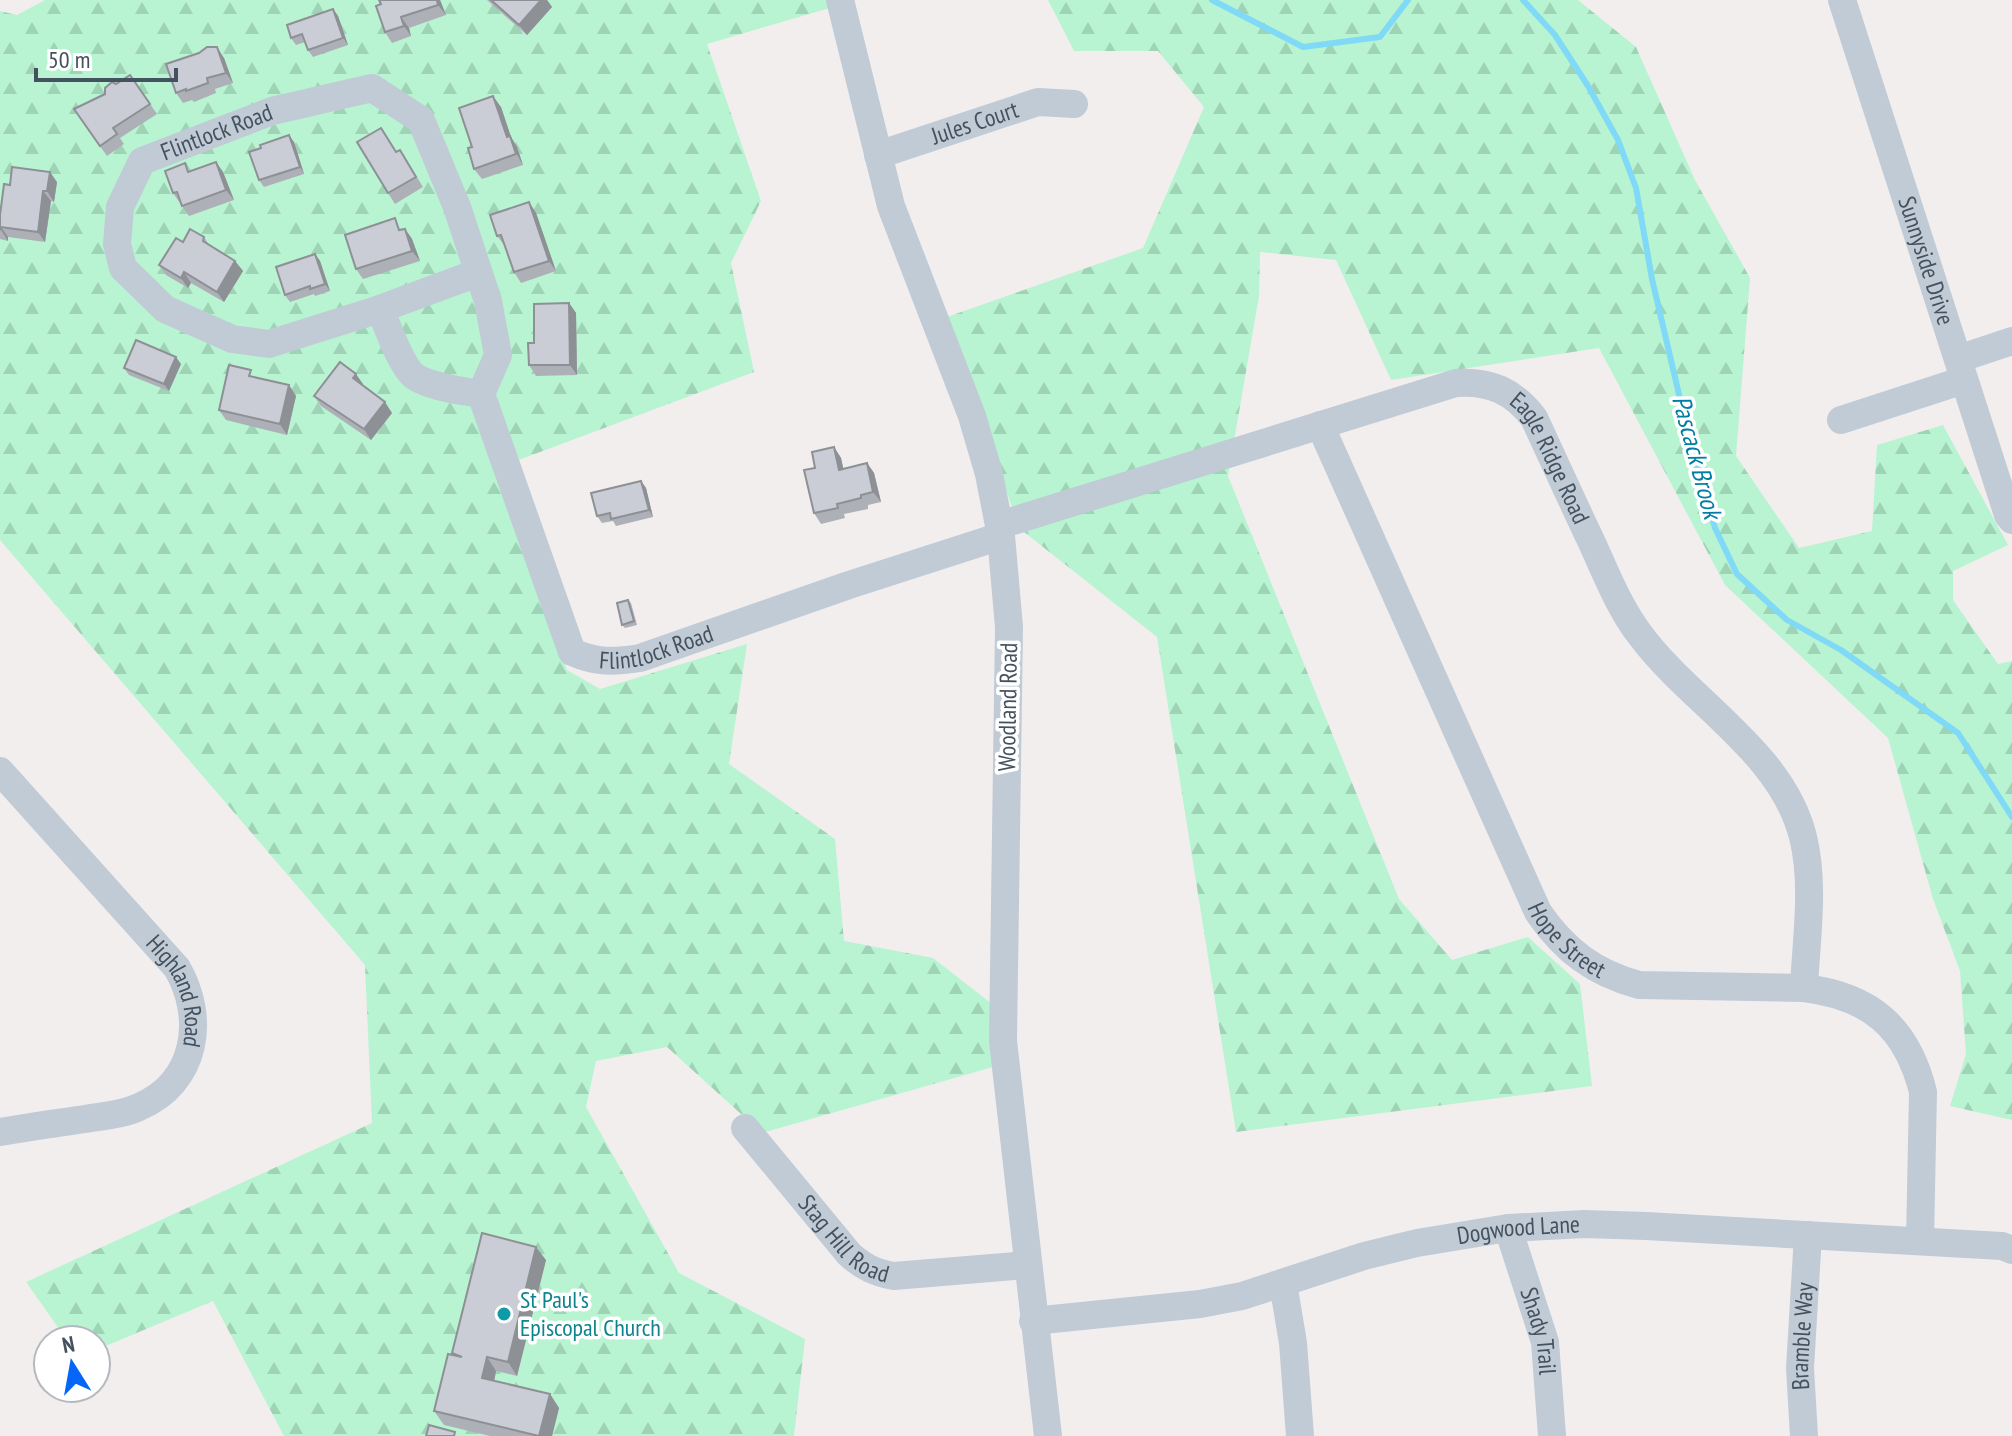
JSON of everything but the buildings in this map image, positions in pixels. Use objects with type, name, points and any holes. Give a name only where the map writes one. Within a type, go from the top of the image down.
[{"type":"street","name":"Woodland Road","points":[[840,0],[891,206],[972,416],[989,474],[1000,531],[1009,627],[1003,1041],[1048,1436]]},
{"type":"street","name":"Sunnyside Drive","points":[[1842,0],[2012,520]]},
{"type":"street","name":"Flintlock Road","points":[[477,273],[380,309],[269,344],[232,339],[165,309],[123,268],[117,244],[120,207],[142,161],[272,111],[372,88],[421,120],[457,207],[488,301],[498,355],[481,394],[572,652],[589,660],[609,663],[640,658],[1000,531]]},
{"type":"street","name":"Jules Court","points":[[878,155],[1038,102],[1074,104]]},
{"type":"street","points":[[380,309],[397,349],[414,376],[444,387],[481,394]]},
{"type":"street","points":[[1841,420],[1961,369],[2012,341]]},
{"type":"street","name":"Eagle Ridge Road","points":[[1000,531],[1456,383],[1475,382],[1507,392],[1523,404],[1534,418],[1619,602],[1639,634],[1663,664],[1765,764],[1793,808],[1803,837],[1807,864],[1804,988]]},
{"type":"street","name":"Hope Street","points":[[1320,425],[1538,912],[1554,935],[1593,968],[1639,985],[1804,988],[1831,991],[1875,1011],[1907,1046],[1917,1069],[1924,1109],[1920,1241]]},
{"type":"street","name":"Highland Road","points":[[0,771],[177,968],[193,1006],[194,1026],[192,1046],[184,1066],[172,1083],[139,1108],[0,1132]]},
{"type":"street","name":"Stag Hill Road","points":[[745,1128],[861,1265],[894,1276],[1027,1265]]},
{"type":"street","name":"Dogwood Lane","points":[[1033,1321],[1200,1304],[1242,1296],[1364,1256],[1417,1243],[1508,1228],[1584,1224],[1920,1241],[2002,1246],[2012,1250]]},
{"type":"street","name":"Shady Trail","points":[[1508,1228],[1545,1342],[1552,1436]]},
{"type":"street","name":"Bramble Way","points":[[1804,1436],[1800,1368],[1808,1235]]},
{"type":"street","points":[[1283,1283],[1293,1343],[1300,1436]]},
{"type":"green space","points":[[45,0],[840,0],[840,5],[707,44],[761,201],[731,263],[754,372],[500,467],[567,670],[600,689],[747,644],[729,764],[835,839],[844,941],[933,958],[1005,1014],[1007,1063],[762,1133],[667,1047],[596,1061],[586,1107],[679,1273],[805,1339],[794,1436],[284,1436],[213,1301],[112,1343],[112,1324],[56,1324],[26,1282],[372,1123],[365,965],[0,540],[0,11],[17,15]]},
{"type":"green space","points":[[1048,0],[1578,0],[1636,47],[1695,180],[1750,278],[1736,456],[1799,548],[1872,531],[1877,445],[1943,425],[2008,545],[1953,571],[1953,600],[1998,664],[2012,661],[2012,1120],[1950,1106],[1966,1054],[1960,971],[1933,899],[1888,738],[1725,585],[1599,348],[1391,380],[1336,260],[1260,252],[1259,296],[1228,476],[1399,899],[1452,960],[1528,937],[1580,984],[1592,1086],[1236,1132],[1157,637],[1019,528],[947,317],[1143,248],[1204,107],[1158,51],[1074,51]]},
{"type":"waterway","name":"Pascack Brook","points":[[1212,0],[1303,47],[1380,37],[1408,0]]},
{"type":"waterway","name":"Pascack Brook","points":[[1523,0],[1555,35],[1588,86],[1618,140],[1636,188],[1652,279],[1688,433],[1715,528],[1737,574],[1787,620],[1841,650],[1958,733],[2012,817]]},
{"type":"place","name":"St Paul's Episcopal Church","points":[[504,1314]]}]
